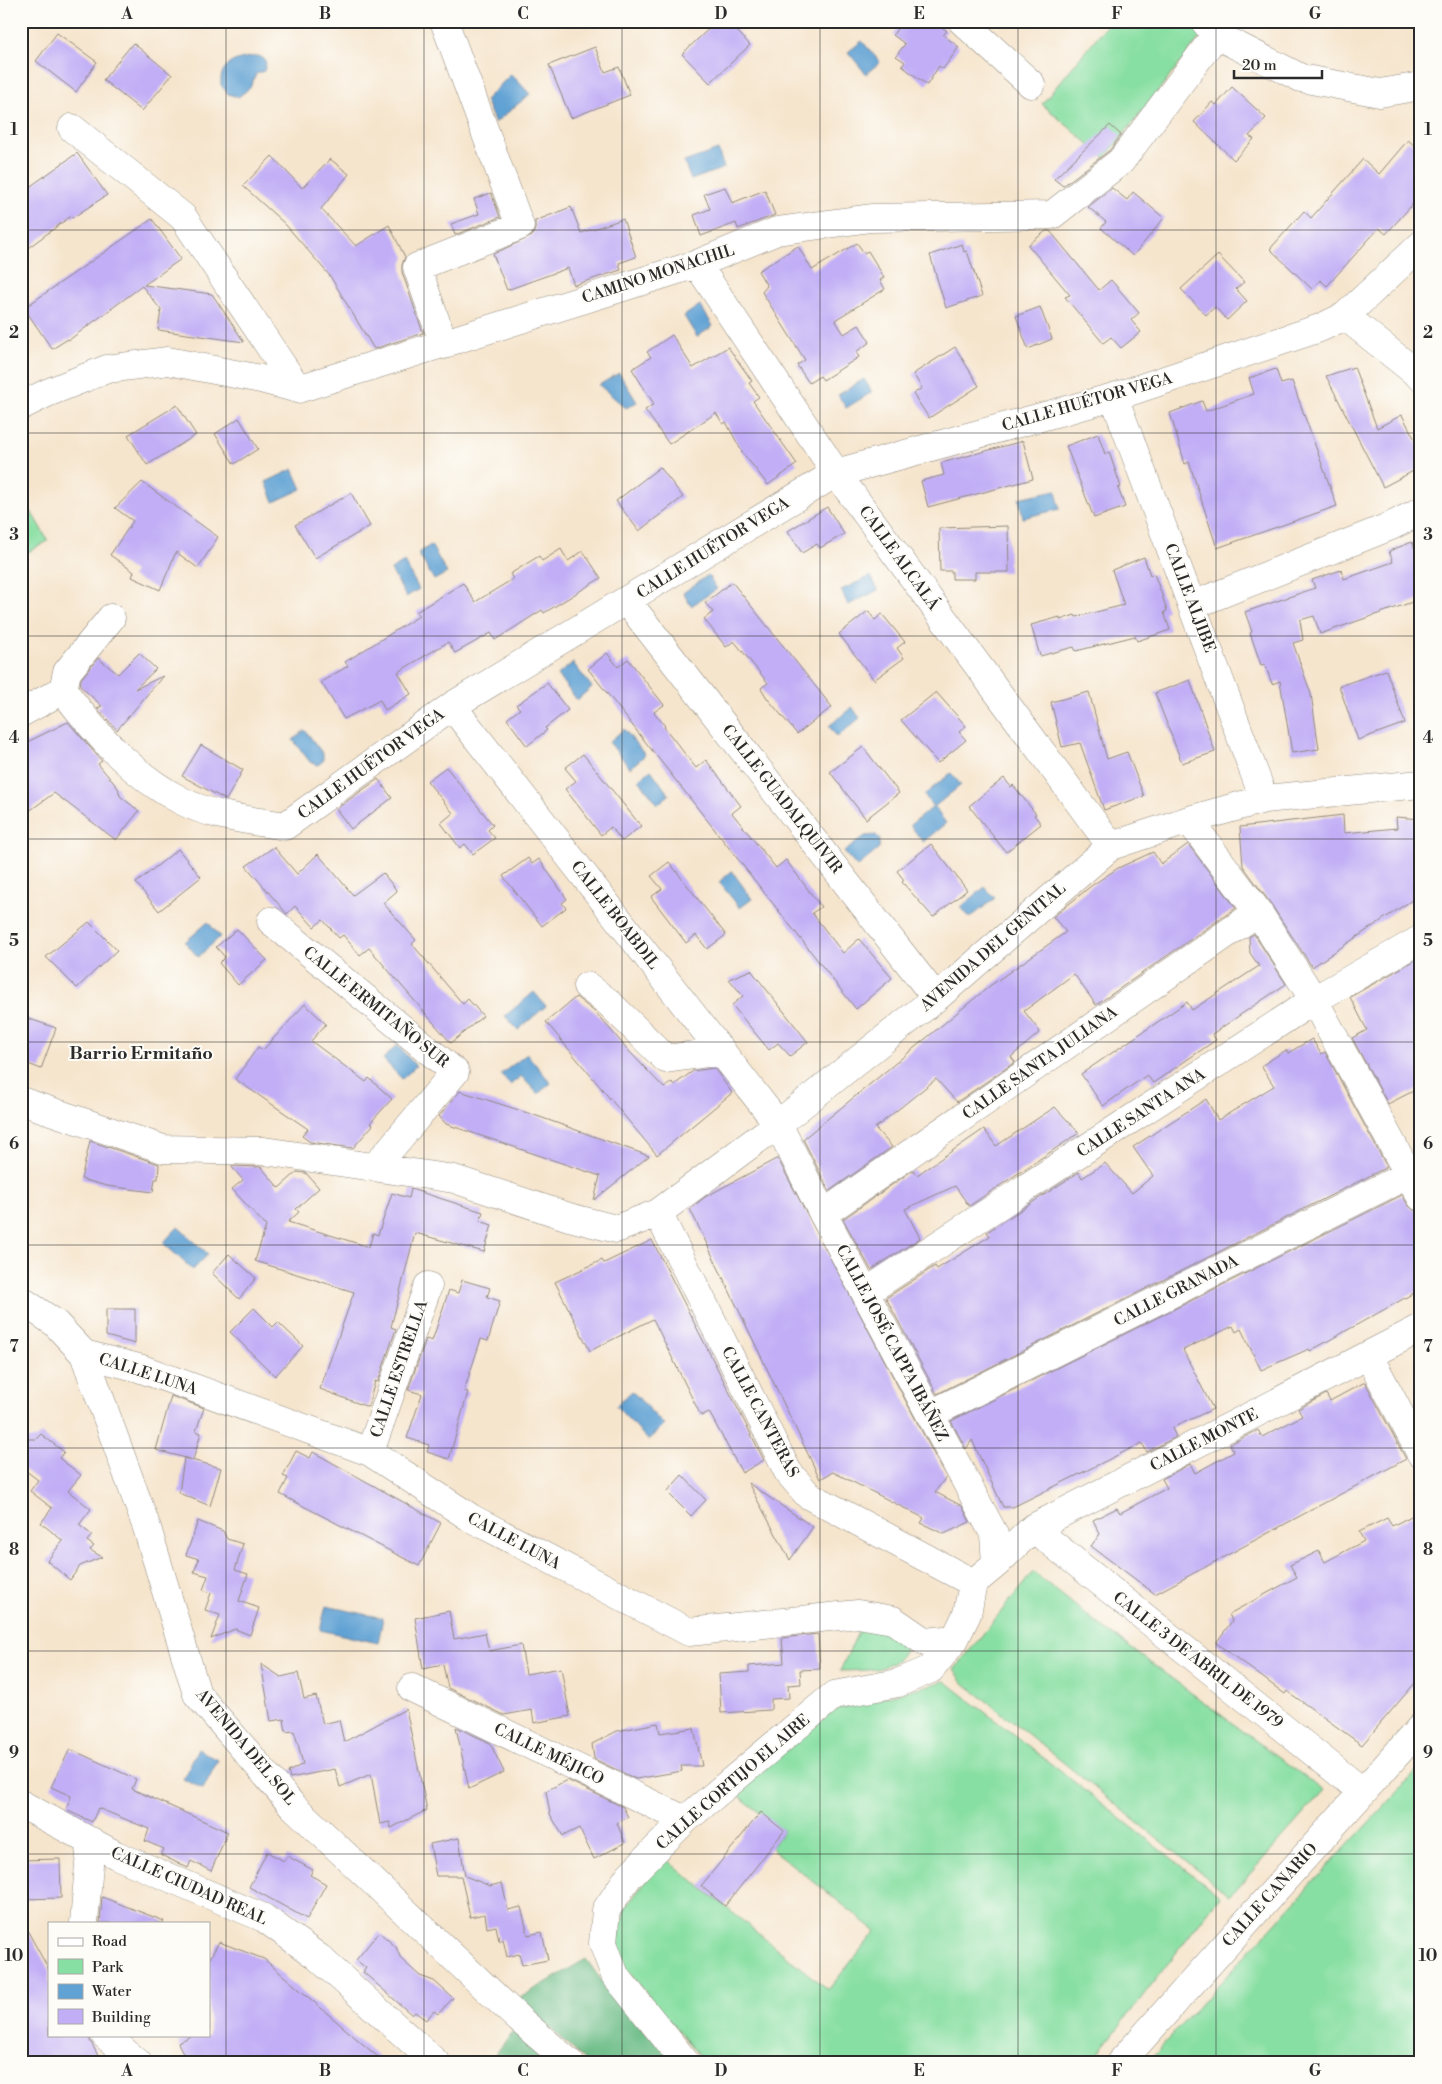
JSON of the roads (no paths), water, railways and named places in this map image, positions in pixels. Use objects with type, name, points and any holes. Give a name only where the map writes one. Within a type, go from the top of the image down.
[{"type":"street","points":[[444,21],[520,226],[417,267],[444,345]]},
{"type":"street","points":[[962,21],[1032,84]]},
{"type":"street","points":[[1210,28],[1301,78],[1380,93],[1421,86]]},
{"type":"street","name":"CAMINO MONACHIL","points":[[298,389],[444,345],[518,318],[697,264],[777,231],[861,220],[1052,215],[1121,161],[1210,28]]},
{"type":"street","points":[[72,128],[183,217],[298,389]]},
{"type":"street","name":"CALLE HUÉTOR VEGA","points":[[64,690],[90,727],[111,748],[143,775],[180,800],[220,814],[285,826],[452,706],[836,473],[1114,397],[1311,331],[1345,316],[1421,245]]},
{"type":"street","name":"CALLE ALCALÁ","points":[[697,264],[836,473],[1111,846]]},
{"type":"street","points":[[1345,316],[1421,377]]},
{"type":"street","points":[[21,406],[47,393],[107,369],[168,361],[261,379],[298,389]]},
{"type":"street","name":"CALLE ALJIBE","points":[[1114,397],[1264,799]]},
{"type":"street","points":[[1193,605],[1391,526],[1421,511]]},
{"type":"street","name":"CALLE GUADALQUIVIR","points":[[627,601],[936,998]]},
{"type":"street","points":[[21,713],[64,690],[67,672],[111,618]]},
{"type":"street","name":"CALLE BOABDIL","points":[[452,706],[778,1124]]},
{"type":"street","name":"AVENIDA DEL GENITAL","points":[[375,1167],[454,1179],[569,1217],[616,1229],[658,1213],[778,1124],[936,998],[1111,846],[1189,820],[1264,799],[1421,784]]},
{"type":"street","points":[[1189,820],[1258,912],[1314,1000],[1417,1180]]},
{"type":"street","name":"CALLE SANTA JULIANA","points":[[823,1214],[1258,912]]},
{"type":"street","name":"CALLE ERMITAÑO SUR","points":[[271,921],[454,1072],[375,1167]]},
{"type":"street","name":"CALLE SANTA ANA","points":[[866,1292],[1314,1000],[1421,939]]},
{"type":"street","points":[[588,986],[608,1002],[666,1058],[722,1051]]},
{"type":"street","points":[[21,1101],[163,1149],[264,1151],[375,1167]]},
{"type":"street","name":"CALLE JOSÉ CAPPA IBÁÑEZ","points":[[778,1124],[823,1214],[994,1534],[996,1564]]},
{"type":"street","name":"CALLE GRANADA","points":[[931,1414],[1417,1180]]},
{"type":"street","name":"CALLE CANTERAS","points":[[658,1213],[788,1472],[808,1495],[973,1583]]},
{"type":"street","name":"CALLE ESTRELLA","points":[[370,1452],[428,1286]]},
{"type":"street","name":"AVENIDA DEL SOL","points":[[21,1300],[55,1324],[84,1354],[146,1528],[197,1694],[292,1805],[519,2019],[570,2063]]},
{"type":"street","name":"CALLE MONTE","points":[[996,1564],[1033,1528],[1421,1328]]},
{"type":"street","name":"CALLE LUNA","points":[[84,1354],[139,1368],[370,1452],[471,1518],[689,1632],[858,1614],[893,1620],[925,1642],[955,1639]]},
{"type":"street","points":[[1369,1356],[1421,1454]]},
{"type":"street","name":"CALLE 3 DE ABRIL DE 1979","points":[[1033,1528],[1363,1792]]},
{"type":"street","points":[[973,1583],[996,1564]]},
{"type":"street","name":"CALLE CORTIJO EL AIRE","points":[[686,2063],[615,1975],[602,1943],[606,1910],[629,1876],[685,1820],[834,1695],[898,1682],[931,1669],[955,1639],[967,1614],[973,1583]]},
{"type":"street","name":"CALLE MÉJICO","points":[[412,1688],[685,1820]]},
{"type":"street","name":"CALLE CANARIO","points":[[1120,2063],[1421,1726]]},
{"type":"street","name":"CALLE CIUDAD REAL","points":[[21,1804],[116,1855],[264,1918],[318,1957],[436,2063]]},
{"type":"street","points":[[84,1922],[91,1841]]},
{"type":"street","points":[[106,2036],[138,2063]]},
{"type":"water","points":[[862,41],[880,62],[866,74],[848,52]]},
{"type":"water","points":[[259,56],[266,63],[264,71],[256,74],[250,88],[238,97],[228,94],[221,85],[221,77],[227,65],[239,59]]},
{"type":"water","points":[[511,74],[530,94],[495,123],[485,100]]},
{"type":"water","points":[[718,150],[724,168],[691,180],[684,162]]},
{"type":"water","points":[[700,305],[713,326],[697,337],[684,316]]},
{"type":"water","points":[[619,373],[637,402],[626,408],[599,385]]},
{"type":"water","points":[[864,379],[872,392],[846,408],[838,395]]},
{"type":"water","points":[[293,469],[302,489],[274,502],[266,482]]},
{"type":"water","points":[[1056,490],[1060,509],[1023,518],[1019,498]]},
{"type":"water","points":[[431,545],[447,573],[434,580],[418,553]]},
{"type":"water","points":[[404,562],[419,589],[406,597],[391,570]]},
{"type":"water","points":[[708,575],[717,589],[691,606],[683,593]]},
{"type":"water","points":[[871,576],[878,590],[848,605],[841,590]]},
{"type":"water","points":[[573,663],[592,687],[577,700],[557,675]]},
{"type":"water","points":[[852,707],[860,718],[837,737],[829,726]]},
{"type":"water","points":[[624,729],[645,755],[630,768],[609,742]]},
{"type":"water","points":[[305,730],[323,754],[323,761],[318,765],[310,762],[293,740]]},
{"type":"water","points":[[651,770],[669,795],[658,804],[639,780]]},
{"type":"water","points":[[951,773],[961,785],[934,807],[946,823],[923,842],[910,825],[933,807],[924,795]]},
{"type":"water","points":[[876,835],[880,839],[879,849],[857,867],[844,852],[865,836]]},
{"type":"water","points":[[732,871],[752,899],[740,908],[719,882]]},
{"type":"water","points":[[985,887],[995,898],[970,918],[961,907]]},
{"type":"water","points":[[208,922],[220,937],[198,957],[185,942]]},
{"type":"water","points":[[534,992],[546,1006],[518,1030],[505,1016]]},
{"type":"water","points":[[397,1045],[416,1066],[402,1079],[383,1059]]},
{"type":"water","points":[[527,1054],[551,1083],[538,1094],[521,1076],[510,1085],[501,1074]]},
{"type":"water","points":[[178,1227],[208,1254],[193,1270],[163,1243]]},
{"type":"water","points":[[632,1391],[664,1425],[648,1440],[616,1406]]},
{"type":"water","points":[[326,1606],[383,1618],[378,1643],[320,1630]]},
{"type":"water","points":[[198,1749],[218,1760],[203,1789],[183,1779]]},
{"type":"district","name":"Barrio Ermitaño","points":[[141,1053]]}]
